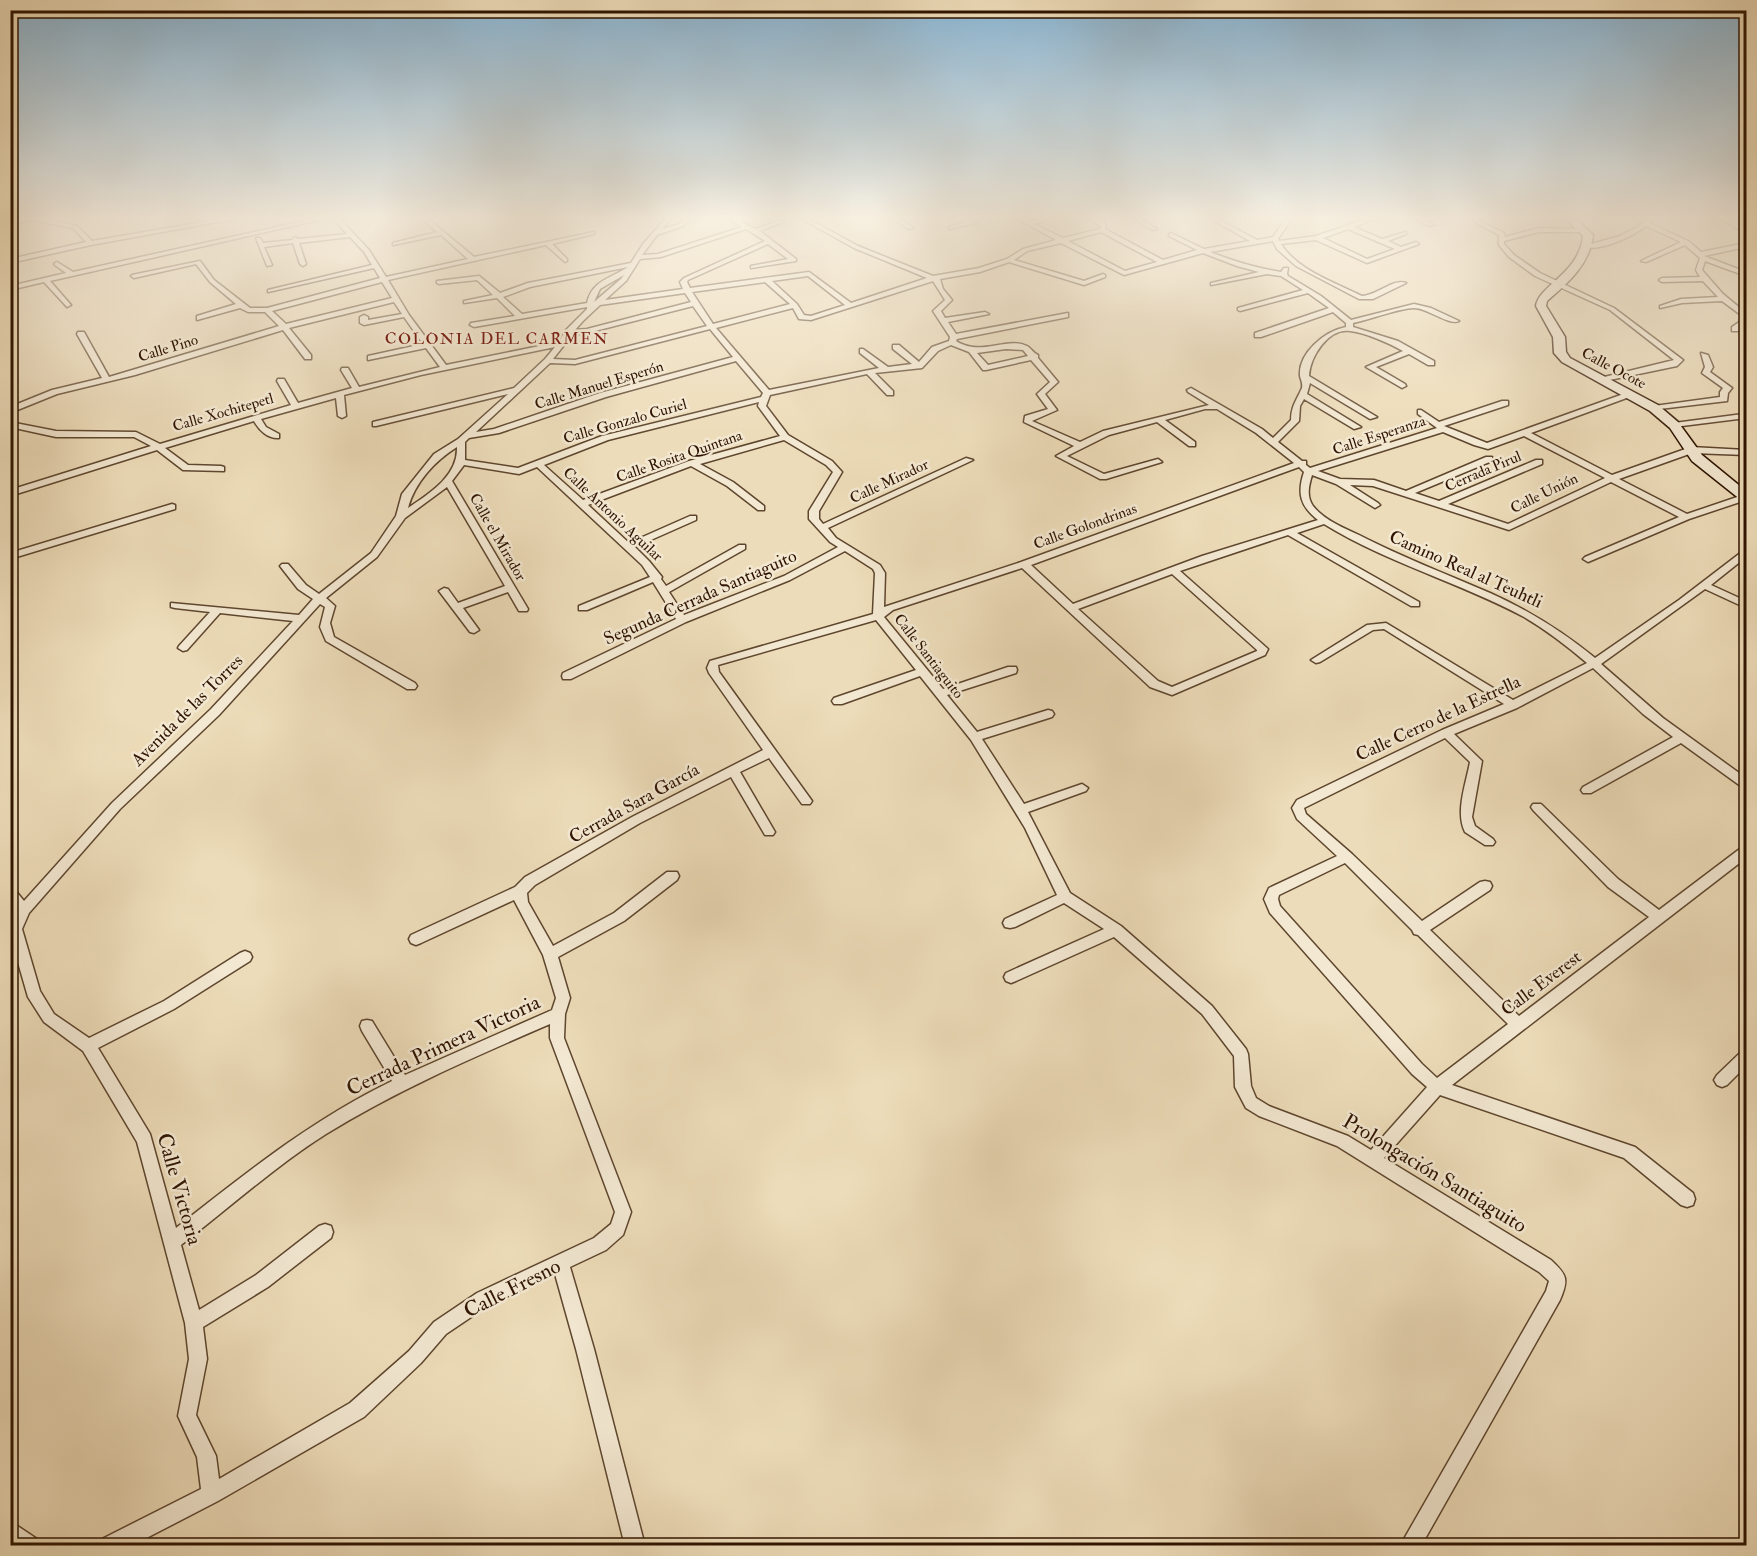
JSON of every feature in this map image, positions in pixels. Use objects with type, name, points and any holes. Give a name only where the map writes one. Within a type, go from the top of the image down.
[{"type":"street","points":[[54,291],[67,305]]},
{"type":"street","points":[[224,291],[248,310],[267,310],[341,291]]},
{"type":"street","points":[[392,291],[406,315],[445,369]]},
{"type":"street","points":[[492,291],[521,317]]},
{"type":"street","points":[[466,302],[499,296],[513,291]]},
{"type":"street","name":"Avenida de las Torres","points":[[401,516],[423,503],[447,480],[446,466],[437,456],[464,439],[514,390],[549,361],[590,307],[591,294],[594,291]]},
{"type":"street","name":"Avenida de las Torres","points":[[600,303],[613,291]]},
{"type":"street","points":[[474,325],[590,307],[600,303],[687,291],[712,327],[740,358],[765,396],[762,406],[785,437],[829,463],[838,472],[814,511],[814,519],[821,528]]},
{"type":"street","points":[[778,291],[795,305],[799,314],[806,318],[895,291]]},
{"type":"street","points":[[831,291],[850,305]]},
{"type":"street","points":[[943,291],[949,300],[937,311],[953,340],[963,351],[973,352],[1017,346],[1024,348],[1035,357],[1054,379],[1042,397],[1053,410],[1034,414],[1028,418],[1028,422],[1079,445]]},
{"type":"street","points":[[1240,309],[1307,291],[1333,309],[1350,325],[1395,343],[1407,352],[1431,363]]},
{"type":"street","points":[[1350,291],[1367,299],[1386,291]]},
{"type":"street","name":"Calle Ocote","points":[[1553,291],[1542,300],[1542,306],[1559,337],[1560,353],[1566,360],[1654,408],[1674,425],[1691,450],[1706,466],[1746,497]]},
{"type":"street","points":[[1575,291],[1613,309],[1679,360],[1674,364],[1603,380]]},
{"type":"street","points":[[1714,291],[1746,318],[1735,329]]},
{"type":"street","name":"Calle Pino","points":[[13,408],[51,392],[107,380],[352,308],[397,299]]},
{"type":"street","points":[[1662,307],[1681,301],[1722,299]]},
{"type":"street","points":[[568,333],[695,303]]},
{"type":"street","points":[[200,318],[241,305]]},
{"type":"street","points":[[549,361],[575,362],[795,305]]},
{"type":"street","points":[[1274,442],[1293,424],[1294,405],[1306,386],[1304,376],[1324,336],[1337,329],[1421,306],[1455,321]]},
{"type":"street","points":[[1258,334],[1333,309]]},
{"type":"street","points":[[267,310],[308,357]]},
{"type":"street","points":[[943,321],[985,314]]},
{"type":"street","points":[[364,317],[364,323],[406,315]]},
{"type":"street","points":[[896,347],[919,366],[929,353],[953,340],[1065,315]]},
{"type":"street","points":[[580,319],[601,327]]},
{"type":"street","points":[[81,334],[107,380]]},
{"type":"street","name":"Calle Xochitepetl","points":[[10,493],[157,446],[295,406],[445,369],[560,344]]},
{"type":"street","points":[[371,358],[428,345]]},
{"type":"street","points":[[863,351],[886,369]]},
{"type":"street","points":[[973,352],[986,368],[1035,357]]},
{"type":"street","points":[[1402,386],[1370,367],[1407,352]]},
{"type":"street","points":[[1654,408],[1724,399],[1724,392],[1728,388],[1706,373],[1709,367],[1704,355]]},
{"type":"street","name":"Calle Manuel Esperón","points":[[464,439],[496,432],[603,395],[740,358]]},
{"type":"street","name":"Calle Gonzalo Curiel","points":[[446,466],[513,472],[605,438],[765,396],[869,371],[919,366]]},
{"type":"street","points":[[345,370],[358,391]]},
{"type":"street","points":[[869,371],[890,393]]},
{"type":"street","points":[[1304,376],[1373,417]]},
{"type":"street","points":[[281,381],[295,406]]},
{"type":"street","points":[[376,424],[514,390]]},
{"type":"street","name":"Calle Unión","points":[[1191,390],[1274,442],[1306,467],[1339,482],[1375,505]]},
{"type":"street","points":[[1302,394],[1357,427]]},
{"type":"street","name":"Calle Esperanza","points":[[1306,467],[1441,427],[1455,430],[1484,446],[1629,394]]},
{"type":"street","points":[[340,395],[342,416]]},
{"type":"street","points":[[1421,412],[1441,427],[1505,403]]},
{"type":"street","points":[[1158,462],[1103,477],[1060,456],[1106,433],[1205,407],[1217,407]]},
{"type":"street","points":[[1674,425],[1743,416]]},
{"type":"street","points":[[255,417],[263,429],[276,436]]},
{"type":"street","points":[[1160,420],[1192,444]]},
{"type":"street","points":[[10,424],[56,434],[136,435],[157,446],[186,468],[221,469]]},
{"type":"street","points":[[1523,432],[1610,479],[1686,516]]},
{"type":"street","name":"Calle Rosita Quintana","points":[[582,504],[692,463],[785,437]]},
{"type":"street","points":[[446,466],[464,439]]},
{"type":"street","points":[[1691,450],[1746,452]]},
{"type":"street","name":"Calle Unión","points":[[1339,482],[1374,483],[1509,527],[1610,479],[1691,450]]},
{"type":"street","points":[[1406,494],[1489,459]]},
{"type":"street","name":"Calle Mirador","points":[[821,528],[969,460]]},
{"type":"street","name":"Cerrada Pirul","points":[[1438,505],[1539,462]]},
{"type":"street","points":[[692,463],[730,484],[761,508]]},
{"type":"street","name":"Calle Antonio Aguilar","points":[[537,464],[630,546],[657,577],[682,620]]},
{"type":"street","name":"Avenida de las Torres","points":[[24,910],[116,806],[215,712],[300,618],[320,598],[374,555],[401,516],[407,494],[446,466]]},
{"type":"street","name":"Camino Real al Teuhtli","points":[[1306,467],[1304,497],[1310,508],[1325,521],[1387,555],[1525,614],[1550,628],[1595,663],[1648,712],[1746,784]]},
{"type":"street","name":"Calle Golondrinas","points":[[770,752],[712,668],[721,660],[878,616],[888,608],[1306,467]]},
{"type":"street","name":"Calle el Mirador","points":[[447,480],[522,609]]},
{"type":"street","points":[[1588,559],[1686,516],[1746,497]]},
{"type":"street","points":[[10,556],[172,507]]},
{"type":"street","points":[[630,546],[693,518]]},
{"type":"street","points":[[1073,607],[1174,570],[1325,521]]},
{"type":"street","name":"Calle Santiaguito","points":[[821,528],[877,567],[880,573],[878,616],[975,737],[1031,826],[1065,897]]},
{"type":"street","points":[[1289,532],[1415,603]]},
{"type":"street","points":[[664,591],[742,547]]},
{"type":"street","name":"Segunda Cerrada Santiaguito","points":[[567,676],[682,620],[787,578],[846,547]]},
{"type":"street","name":"Calle Cerro de la Estrella","points":[[1347,857],[1301,816],[1298,808],[1301,802],[1446,733],[1513,705],[1595,663],[1746,553]]},
{"type":"street","points":[[1024,564],[1154,684],[1172,691],[1261,653],[1263,649],[1174,570]]},
{"type":"street","points":[[285,566],[302,587],[330,606],[324,622],[324,629],[330,639],[411,686]]},
{"type":"street","points":[[583,608],[657,577]]},
{"type":"street","points":[[1704,585],[1746,605]]},
{"type":"street","points":[[456,607],[510,588]]},
{"type":"street","points":[[444,591],[474,630]]},
{"type":"street","points":[[175,605],[300,618]]},
{"type":"street","points":[[183,648],[218,609]]},
{"type":"street","points":[[1316,660],[1371,627],[1386,626],[1513,705]]},
{"type":"street","points":[[939,694],[1012,670]]},
{"type":"street","points":[[838,701],[921,672]]},
{"type":"street","points":[[975,737],[1048,714]]},
{"type":"street","points":[[1446,733],[1476,761],[1466,817],[1469,829],[1489,842]]},
{"type":"street","points":[[1587,790],[1681,738]]},
{"type":"street","points":[[770,752],[806,801]]},
{"type":"street","name":"Cerrada Sara García","points":[[416,939],[520,891],[530,881],[636,820],[770,752]]},
{"type":"street","points":[[733,770],[769,832]]},
{"type":"street","points":[[1020,810],[1082,788]]},
{"type":"street","points":[[1537,807],[1613,883],[1660,918]]},
{"type":"street","name":"Calle Everest","points":[[1372,1160],[1437,1087],[1746,851]]},
{"type":"street","points":[[1518,1024],[1419,930],[1347,857],[1274,892],[1271,899],[1275,909],[1418,1069],[1437,1087],[1629,1152],[1687,1200]]},
{"type":"street","points":[[550,954],[619,917],[672,876]]},
{"type":"street","points":[[1419,930],[1485,886]]},
{"type":"street","name":"Calle Fresno","points":[[109,1545],[211,1494],[357,1410],[415,1357],[440,1328],[483,1299],[600,1244],[617,1229],[623,1212],[557,1038],[558,1014],[563,999],[550,954],[521,902],[520,891]]},
{"type":"street","points":[[10,894],[24,910],[12,928]]},
{"type":"street","points":[[1010,923],[1065,897]]},
{"type":"street","name":"Prolongación Santiaguito","points":[[1065,897],[1116,930],[1181,985],[1229,1036],[1241,1054],[1243,1088],[1251,1103],[1264,1111],[1342,1141],[1545,1266],[1558,1278],[1554,1294],[1410,1545]]},
{"type":"street","name":"Calle Victoria","points":[[12,928],[33,993],[49,1018],[88,1046],[144,1139],[195,1323],[198,1359],[187,1416],[206,1456],[211,1494]]},
{"type":"street","points":[[1011,976],[1116,930]]},
{"type":"street","points":[[88,1046],[169,1005],[244,957]]},
{"type":"street","name":"Cerrada Primera Victoria","points":[[172,1242],[274,1162],[338,1118],[402,1083],[558,1014]]},
{"type":"street","points":[[367,1026],[402,1083]]},
{"type":"street","points":[[1722,1080],[1746,1057]]},
{"type":"street","points":[[195,1323],[262,1281],[325,1232]]},
{"type":"street","points":[[561,1264],[635,1545]]},
{"type":"street","points":[[10,1531],[30,1545]]},
{"type":"district","name":"COLONIA DEL CARMEN","points":[[497,338]]}]
